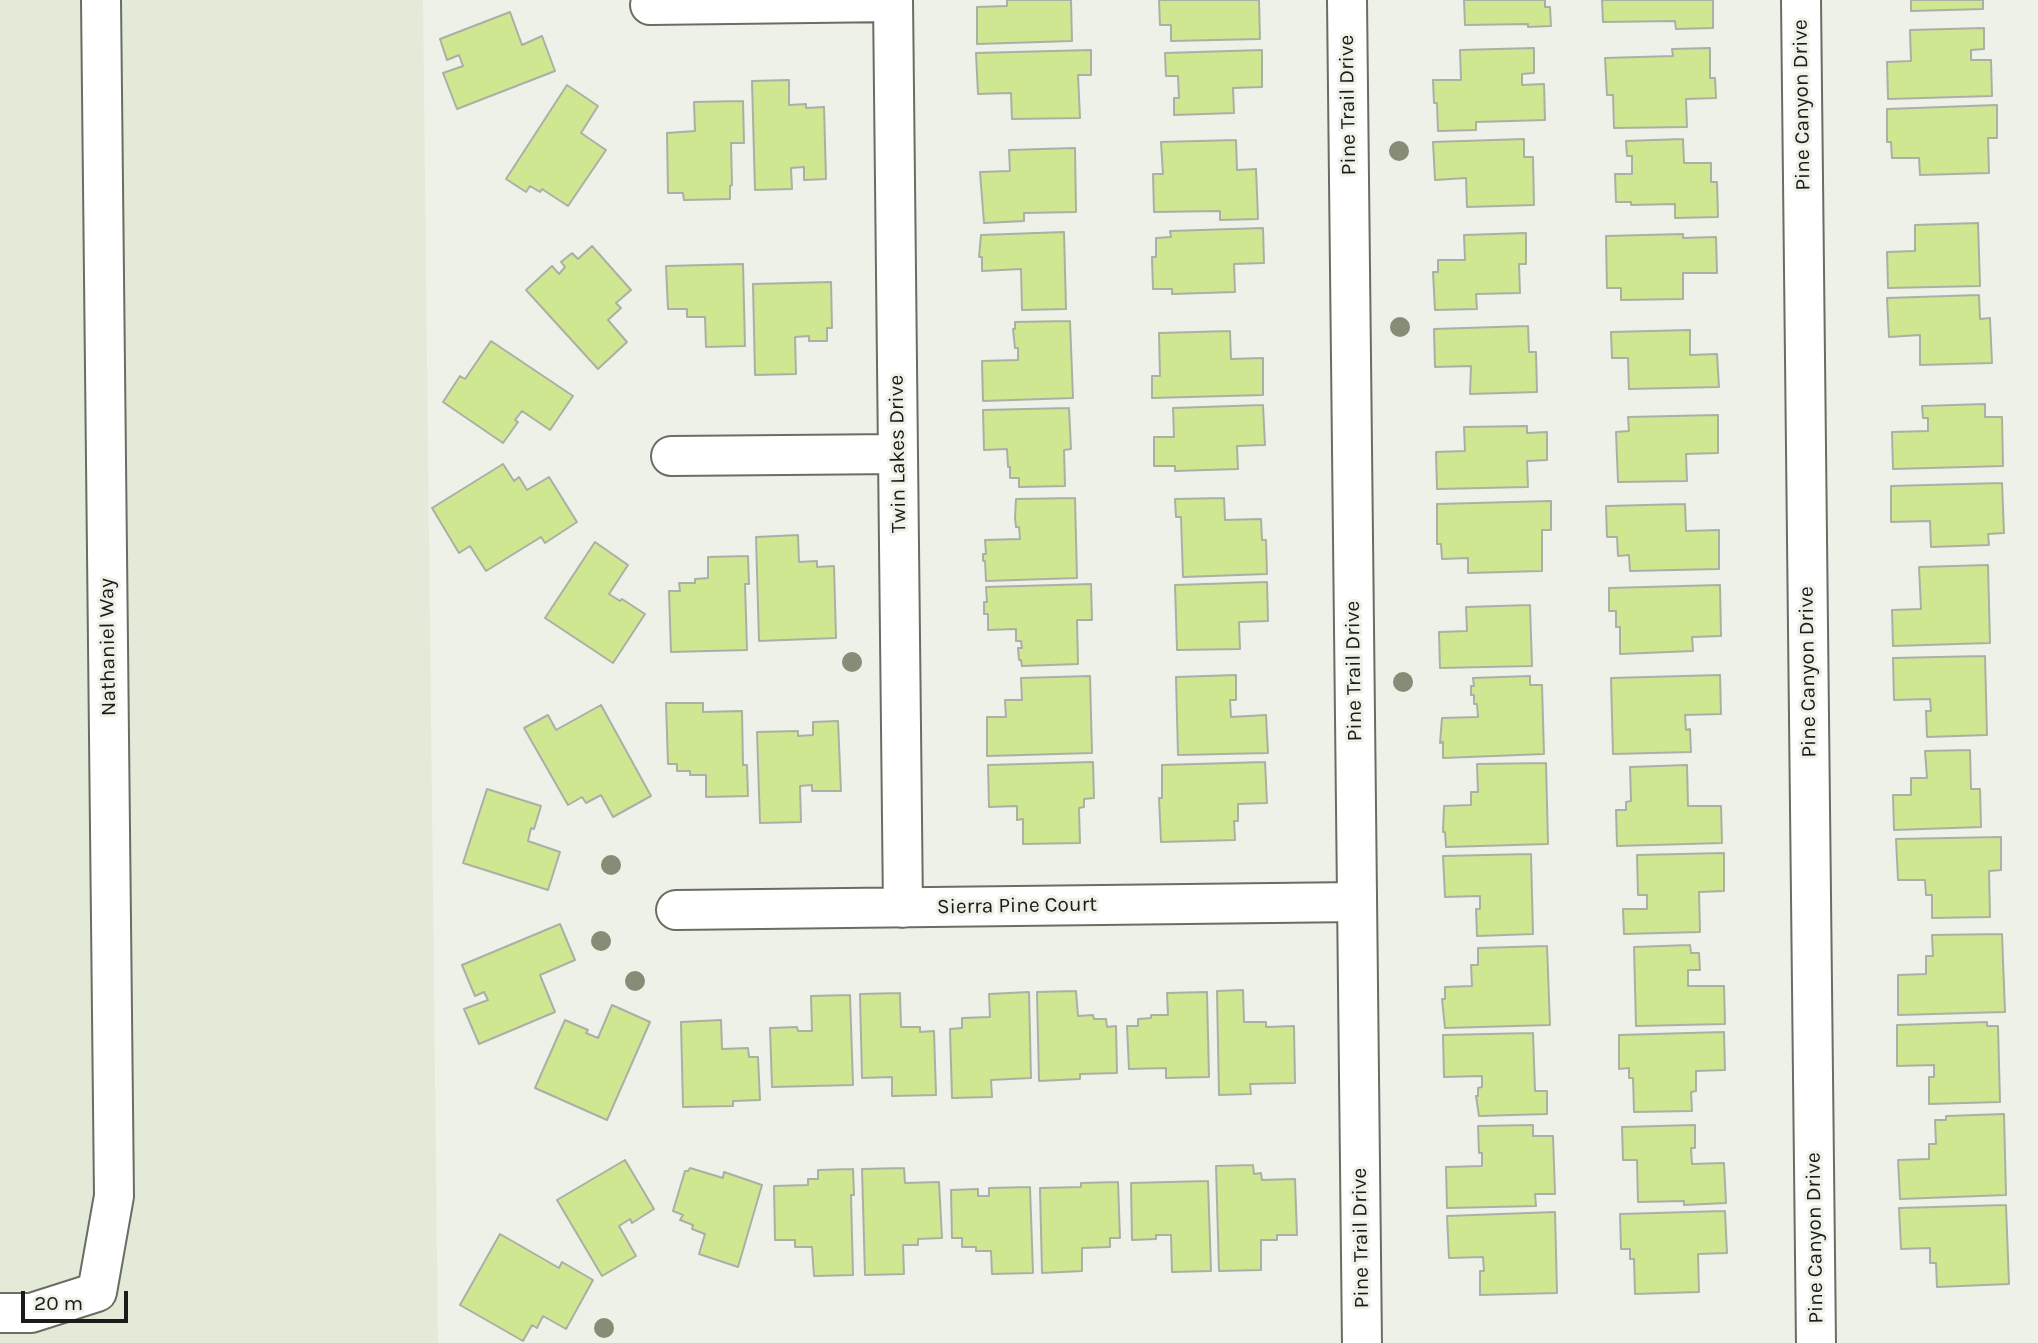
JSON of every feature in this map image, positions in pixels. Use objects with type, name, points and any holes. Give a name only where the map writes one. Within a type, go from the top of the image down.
[{"type":"street","name":"Nathaniel Way","points":[[0,1313],[31,1312],[97,1292],[114,1195],[101,0]]},
{"type":"street","name":"Pine Trail Drive","points":[[1347,0],[1362,1343]]},
{"type":"street","name":"Pine Canyon Drive","points":[[1801,0],[1816,1343]]},
{"type":"street","points":[[650,5],[893,1]]},
{"type":"street","name":"Twin Lakes Drive","points":[[893,1],[903,908]]},
{"type":"street","points":[[671,456],[898,454]]},
{"type":"street","name":"Sierra Pine Court","points":[[676,910],[1357,902]]},
{"type":"shaded area","points":[[0,0],[423,0],[438,1343],[0,1343]]},
{"type":"building","points":[[1007,0],[1071,0],[1072,41],[977,44],[977,7],[1007,6]]},
{"type":"building","points":[[1159,0],[1259,0],[1260,39],[1171,41],[1171,25],[1160,25]]},
{"type":"building","points":[[1464,0],[1545,0],[1545,7],[1550,7],[1551,26],[1465,25]]},
{"type":"building","points":[[1602,0],[1713,0],[1713,28],[1676,29],[1675,21],[1603,22]]},
{"type":"building","points":[[1911,0],[1983,0],[1983,9],[1911,11]]},
{"type":"building","points":[[510,12],[522,45],[542,36],[555,71],[457,109],[443,73],[463,66],[459,55],[447,60],[440,39]]},
{"type":"building","points":[[1984,28],[1984,49],[1971,50],[1971,60],[1991,60],[1992,96],[1888,99],[1887,62],[1911,61],[1910,30]]},
{"type":"building","points":[[1534,48],[1534,73],[1522,74],[1522,85],[1544,84],[1545,120],[1476,122],[1476,130],[1438,131],[1433,80],[1461,80],[1460,50]]},
{"type":"building","points":[[1710,48],[1710,78],[1715,78],[1716,98],[1686,99],[1687,127],[1614,128],[1613,95],[1607,95],[1605,58],[1673,56],[1672,49]]},
{"type":"building","points":[[1091,50],[1091,75],[1078,75],[1080,118],[1012,119],[1011,93],[978,94],[976,53]]},
{"type":"building","points":[[1262,50],[1262,87],[1233,88],[1234,113],[1174,115],[1174,98],[1179,98],[1178,76],[1166,76],[1165,53]]},
{"type":"building","points":[[789,80],[789,105],[824,107],[826,179],[804,180],[804,167],[791,168],[792,189],[755,190],[752,81]]},
{"type":"building","points":[[567,85],[598,106],[581,133],[606,150],[568,206],[542,189],[540,192],[530,186],[526,192],[506,179]]},
{"type":"building","points":[[743,101],[744,143],[731,143],[730,199],[684,200],[683,193],[668,193],[667,133],[695,131],[694,102]]},
{"type":"building","points":[[1997,105],[1997,138],[1988,138],[1989,173],[1920,175],[1919,158],[1892,158],[1891,142],[1887,142],[1887,109]]},
{"type":"building","points":[[1524,139],[1524,157],[1533,157],[1534,205],[1467,207],[1466,178],[1435,180],[1433,142]]},
{"type":"building","points":[[1683,139],[1684,163],[1711,163],[1711,182],[1717,182],[1718,217],[1675,218],[1675,204],[1631,205],[1631,202],[1616,202],[1615,174],[1632,174],[1632,156],[1627,156],[1626,141]]},
{"type":"building","points":[[1236,140],[1237,170],[1256,169],[1258,219],[1220,220],[1220,211],[1154,212],[1153,174],[1163,174],[1161,142]]},
{"type":"building","points":[[1075,148],[1076,212],[1024,213],[1024,221],[984,223],[980,172],[1010,171],[1009,150]]},
{"type":"building","points":[[1978,223],[1980,286],[1888,288],[1887,252],[1915,251],[1915,225]]},
{"type":"building","points":[[1263,228],[1264,263],[1234,264],[1235,292],[1172,294],[1172,289],[1153,289],[1152,257],[1156,257],[1156,238],[1171,237],[1170,231]]},
{"type":"building","points":[[1064,232],[1066,309],[1022,310],[1021,269],[982,271],[982,257],[979,257],[981,235]]},
{"type":"building","points":[[1526,233],[1526,264],[1519,264],[1520,293],[1476,294],[1477,309],[1435,310],[1433,272],[1438,272],[1438,260],[1465,260],[1464,235]]},
{"type":"building","points":[[1683,234],[1683,238],[1716,237],[1717,273],[1683,273],[1683,299],[1621,300],[1621,288],[1607,288],[1606,236]]},
{"type":"building","points":[[592,246],[631,290],[616,303],[621,308],[608,320],[627,342],[598,369],[526,290],[552,266],[559,274],[565,267],[561,262],[572,253],[578,259]]},
{"type":"building","points":[[743,264],[745,346],[706,347],[705,317],[687,317],[687,309],[668,309],[666,266]]},
{"type":"building","points":[[831,282],[832,328],[827,328],[827,341],[809,341],[809,336],[795,337],[796,374],[755,375],[753,284]]},
{"type":"building","points":[[1979,295],[1980,319],[1990,318],[1992,363],[1920,365],[1920,335],[1889,337],[1887,298]]},
{"type":"building","points":[[1070,321],[1073,398],[983,401],[982,361],[1018,360],[1013,329],[1015,322]]},
{"type":"building","points":[[1528,326],[1529,352],[1536,352],[1537,392],[1470,394],[1471,366],[1435,367],[1434,329]]},
{"type":"building","points":[[1690,330],[1690,355],[1717,354],[1719,387],[1629,389],[1628,358],[1612,358],[1611,332]]},
{"type":"building","points":[[1230,331],[1231,359],[1263,358],[1263,395],[1152,398],[1152,376],[1160,376],[1159,333]]},
{"type":"building","points":[[491,341],[573,396],[550,430],[522,411],[515,420],[518,422],[503,443],[443,402],[460,376],[465,379]]},
{"type":"building","points":[[1985,404],[1985,417],[2002,417],[2003,466],[1893,469],[1892,432],[1928,431],[1928,418],[1923,418],[1922,406]]},
{"type":"building","points":[[1263,405],[1265,445],[1237,446],[1238,469],[1175,471],[1175,466],[1154,466],[1154,437],[1174,437],[1173,408]]},
{"type":"building","points":[[1069,408],[1071,449],[1064,450],[1065,486],[1019,487],[1019,478],[1010,478],[1007,449],[984,450],[983,410]]},
{"type":"building","points":[[1718,415],[1718,453],[1686,454],[1687,481],[1618,482],[1616,432],[1629,431],[1628,417]]},
{"type":"building","points":[[1527,426],[1527,433],[1547,432],[1547,460],[1527,461],[1528,487],[1437,489],[1436,452],[1465,451],[1464,427]]},
{"type":"building","points":[[503,464],[514,481],[519,477],[527,490],[549,477],[577,522],[545,543],[541,537],[486,571],[470,546],[459,553],[432,508]]},
{"type":"building","points":[[2002,483],[2004,533],[1988,534],[1989,545],[1931,547],[1930,521],[1891,522],[1891,486]]},
{"type":"building","points":[[1075,498],[1077,578],[986,581],[983,561],[983,554],[986,554],[985,540],[1020,539],[1015,518],[1016,499]]},
{"type":"building","points":[[1224,498],[1225,520],[1261,519],[1262,540],[1266,540],[1267,574],[1183,577],[1181,517],[1176,517],[1175,499]]},
{"type":"building","points":[[1551,501],[1551,530],[1542,530],[1542,571],[1468,573],[1468,558],[1442,559],[1441,544],[1437,544],[1437,504]]},
{"type":"building","points":[[1685,504],[1686,531],[1719,530],[1719,569],[1630,571],[1629,555],[1618,556],[1617,537],[1607,537],[1606,506]]},
{"type":"building","points":[[798,535],[799,562],[817,561],[817,567],[834,566],[836,638],[759,641],[756,537]]},
{"type":"building","points":[[595,542],[628,565],[609,594],[645,614],[613,663],[545,618]]},
{"type":"building","points":[[748,556],[749,584],[745,584],[747,650],[671,652],[669,591],[680,591],[679,583],[695,583],[695,579],[708,578],[708,557]]},
{"type":"building","points":[[1988,565],[1990,643],[1893,646],[1892,610],[1921,609],[1919,567]]},
{"type":"building","points":[[1267,582],[1268,621],[1239,622],[1240,649],[1177,650],[1175,585]]},
{"type":"building","points":[[1091,584],[1092,620],[1077,620],[1078,664],[1022,666],[1018,648],[1022,648],[1021,641],[1016,641],[1016,629],[988,630],[988,614],[984,614],[984,602],[987,602],[986,587]]},
{"type":"building","points":[[1720,585],[1721,636],[1692,637],[1693,651],[1620,654],[1620,627],[1616,627],[1616,611],[1609,611],[1609,588]]},
{"type":"building","points":[[1530,605],[1532,666],[1440,668],[1439,632],[1467,631],[1466,607]]},
{"type":"building","points":[[1985,656],[1987,735],[1927,737],[1926,711],[1931,711],[1930,699],[1894,700],[1893,658]]},
{"type":"building","points":[[1236,675],[1236,700],[1230,700],[1231,717],[1266,715],[1268,753],[1178,755],[1176,677]]},
{"type":"building","points":[[1720,675],[1721,714],[1685,715],[1686,730],[1690,729],[1691,752],[1613,754],[1611,678]]},
{"type":"building","points":[[1090,676],[1092,753],[987,756],[987,717],[1006,717],[1005,700],[1022,700],[1021,678]]},
{"type":"building","points":[[1530,676],[1530,685],[1542,685],[1544,754],[1443,758],[1443,742],[1440,743],[1442,718],[1478,717],[1477,704],[1474,704],[1474,695],[1471,695],[1473,678]]},
{"type":"building","points":[[666,703],[703,703],[703,712],[742,711],[743,765],[747,765],[748,796],[706,797],[706,775],[690,775],[690,771],[677,771],[677,764],[668,764]]},
{"type":"building","points":[[601,705],[651,796],[613,817],[601,795],[586,803],[582,797],[568,805],[524,728],[548,715],[556,730]]},
{"type":"building","points":[[838,721],[841,791],[812,791],[812,785],[800,786],[801,822],[760,823],[757,732],[798,731],[798,736],[813,735],[813,722]]},
{"type":"building","points":[[1970,750],[1971,789],[1980,789],[1981,827],[1894,830],[1893,795],[1911,795],[1911,778],[1927,778],[1925,751]]},
{"type":"building","points":[[1093,762],[1094,798],[1084,799],[1084,807],[1079,808],[1080,843],[1023,844],[1023,819],[1017,820],[1017,806],[989,807],[988,765]]},
{"type":"building","points":[[1265,762],[1267,803],[1238,804],[1238,821],[1234,821],[1235,840],[1161,842],[1159,798],[1162,798],[1162,765]]},
{"type":"building","points":[[1546,763],[1548,844],[1446,847],[1443,832],[1444,806],[1471,805],[1471,792],[1478,792],[1477,764]]},
{"type":"building","points":[[1687,765],[1688,806],[1721,806],[1722,843],[1617,846],[1616,810],[1626,810],[1626,802],[1631,801],[1630,767]]},
{"type":"building","points":[[487,789],[541,806],[528,841],[560,852],[548,890],[463,863]]},
{"type":"building","points":[[2001,837],[2001,870],[1989,871],[1990,917],[1932,918],[1932,895],[1926,895],[1925,880],[1898,880],[1896,839]]},
{"type":"building","points":[[1724,853],[1724,891],[1699,892],[1700,932],[1624,934],[1623,909],[1647,909],[1647,895],[1638,895],[1637,855]]},
{"type":"building","points":[[1531,854],[1533,934],[1477,936],[1476,909],[1480,909],[1480,896],[1445,897],[1443,856]]},
{"type":"building","points":[[560,924],[575,960],[540,975],[555,1012],[479,1044],[464,1009],[488,1000],[484,992],[475,996],[462,965]]},
{"type":"building","points":[[2002,934],[2005,1012],[1898,1015],[1898,975],[1926,974],[1926,956],[1933,956],[1932,935]]},
{"type":"building","points":[[1690,945],[1691,953],[1699,953],[1700,970],[1688,970],[1688,986],[1724,986],[1725,1024],[1636,1026],[1634,947]]},
{"type":"building","points":[[1547,946],[1550,1025],[1445,1028],[1442,999],[1445,999],[1445,987],[1472,986],[1471,965],[1478,965],[1478,948]]},
{"type":"building","points":[[1243,990],[1244,1022],[1266,1022],[1266,1027],[1294,1026],[1295,1083],[1250,1084],[1251,1094],[1219,1095],[1217,991]]},
{"type":"building","points":[[1076,991],[1078,1016],[1093,1015],[1094,1019],[1106,1019],[1107,1027],[1116,1026],[1117,1073],[1080,1074],[1080,1079],[1039,1081],[1037,992]]},
{"type":"building","points":[[1029,992],[1031,1078],[991,1080],[992,1097],[952,1098],[950,1029],[962,1028],[962,1018],[990,1017],[989,994]]},
{"type":"building","points":[[1207,992],[1209,1077],[1166,1078],[1166,1068],[1129,1069],[1127,1026],[1138,1026],[1138,1019],[1151,1018],[1151,1015],[1168,1015],[1167,993]]},
{"type":"building","points":[[900,993],[901,1027],[920,1027],[920,1032],[934,1031],[936,1095],[892,1096],[892,1077],[862,1078],[860,994]]},
{"type":"building","points":[[850,995],[853,1085],[772,1087],[770,1028],[797,1027],[798,1031],[812,1031],[811,996]]},
{"type":"building","points":[[612,1005],[650,1022],[607,1120],[535,1088],[565,1020],[588,1030],[586,1033],[598,1038]]},
{"type":"building","points":[[721,1020],[722,1049],[748,1048],[749,1057],[758,1057],[760,1100],[733,1101],[733,1106],[683,1107],[681,1022]]},
{"type":"building","points":[[1987,1022],[1987,1026],[1998,1026],[2000,1102],[1929,1104],[1929,1077],[1934,1077],[1934,1065],[1897,1066],[1897,1025]]},
{"type":"building","points":[[1724,1032],[1725,1070],[1696,1071],[1696,1091],[1691,1092],[1692,1111],[1634,1112],[1633,1078],[1629,1078],[1629,1068],[1619,1069],[1619,1035]]},
{"type":"building","points":[[1533,1033],[1535,1091],[1547,1091],[1547,1114],[1479,1116],[1476,1096],[1478,1088],[1482,1087],[1482,1076],[1444,1077],[1443,1035]]},
{"type":"building","points":[[2004,1114],[2006,1195],[1900,1199],[1898,1160],[1929,1159],[1929,1144],[1936,1144],[1935,1120],[1946,1120],[1946,1116]]},
{"type":"building","points":[[1533,1125],[1533,1136],[1553,1136],[1555,1194],[1535,1194],[1536,1206],[1447,1208],[1446,1167],[1482,1166],[1478,1126]]},
{"type":"building","points":[[1695,1125],[1695,1148],[1691,1148],[1692,1164],[1724,1163],[1726,1203],[1684,1205],[1684,1201],[1638,1202],[1637,1160],[1623,1160],[1622,1127]]},
{"type":"building","points":[[625,1160],[654,1209],[632,1223],[630,1219],[619,1226],[636,1256],[602,1276],[557,1200]]},
{"type":"building","points":[[1253,1165],[1254,1174],[1261,1173],[1262,1180],[1295,1179],[1297,1235],[1277,1235],[1277,1240],[1261,1240],[1261,1270],[1219,1271],[1216,1166]]},
{"type":"building","points":[[690,1168],[723,1178],[724,1172],[762,1185],[738,1267],[699,1254],[705,1234],[692,1229],[693,1225],[680,1220],[683,1215],[673,1211],[685,1171]]},
{"type":"building","points":[[904,1168],[905,1183],[939,1182],[942,1238],[918,1239],[918,1245],[903,1245],[904,1274],[865,1275],[862,1169]]},
{"type":"building","points":[[853,1169],[853,1275],[814,1276],[812,1247],[795,1247],[795,1240],[775,1240],[774,1186],[808,1185],[808,1179],[818,1179],[818,1170]]},
{"type":"building","points":[[1208,1181],[1211,1271],[1172,1272],[1171,1235],[1132,1240],[1131,1183]]},
{"type":"building","points":[[1118,1182],[1120,1238],[1110,1238],[1110,1247],[1082,1248],[1082,1271],[1042,1273],[1040,1188],[1081,1187],[1081,1183]]},
{"type":"building","points":[[1030,1187],[1033,1273],[992,1274],[991,1251],[962,1247],[962,1238],[952,1238],[951,1190],[978,1189],[978,1196],[989,1196],[989,1188]]},
{"type":"building","points":[[2006,1205],[2009,1284],[1937,1287],[1936,1263],[1930,1263],[1930,1248],[1901,1249],[1899,1208]]},
{"type":"building","points":[[1725,1211],[1727,1253],[1698,1254],[1699,1292],[1635,1294],[1634,1259],[1630,1259],[1630,1249],[1621,1249],[1620,1214]]},
{"type":"building","points":[[1555,1212],[1557,1293],[1480,1295],[1483,1257],[1449,1258],[1447,1216]]},
{"type":"building","points":[[500,1234],[559,1268],[562,1262],[593,1280],[566,1329],[543,1316],[537,1328],[532,1325],[523,1341],[460,1305]]}]
